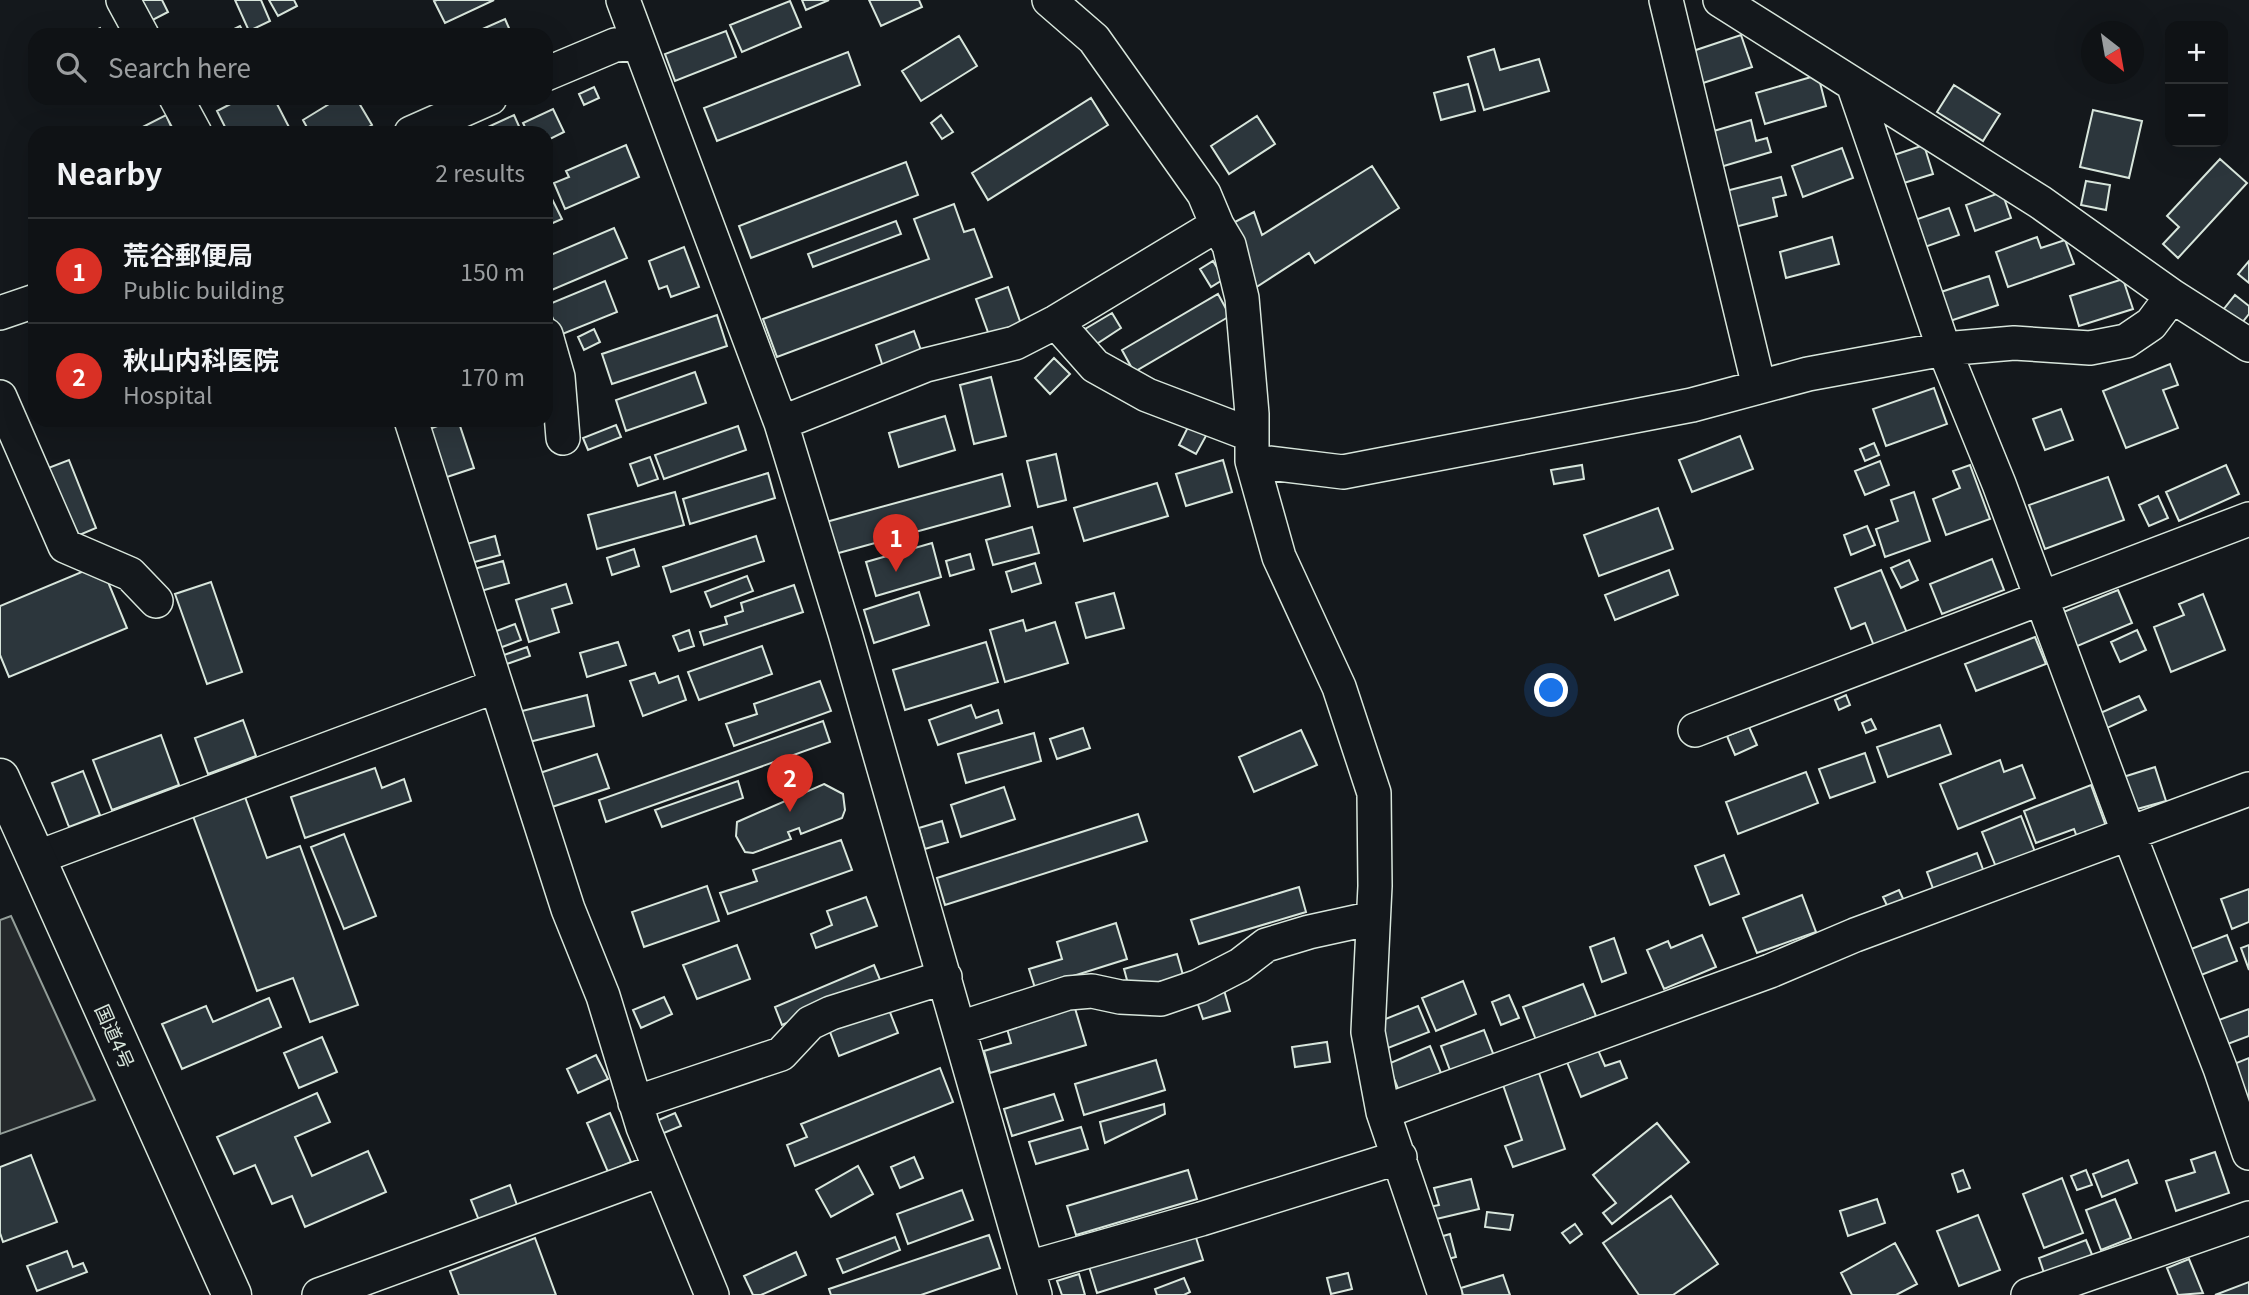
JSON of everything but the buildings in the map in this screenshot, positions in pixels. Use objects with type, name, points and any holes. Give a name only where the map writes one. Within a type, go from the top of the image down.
[{"type":"highway","name":"国道4号","points":[[0,778],[232,1295]]},
{"type":"street","points":[[123,0],[138,28]]},
{"type":"street","points":[[623,0],[781,423],[845,633],[1032,1282],[1201,1219],[1400,1157]]},
{"type":"street","points":[[1049,0],[1094,39],[1204,194],[1229,245],[1242,298],[1252,448],[1279,557],[1339,687],[1374,793],[1373,918],[1368,1032],[1383,1112],[1446,1295]]},
{"type":"street","points":[[1666,0],[1759,387]]},
{"type":"street","points":[[1720,0],[2040,202],[2172,296],[2249,345]]},
{"type":"street","points":[[553,71],[615,44],[639,43]]},
{"type":"street","points":[[1853,84],[1944,349],[1999,484],[2129,834],[2220,1068],[2249,1153]]},
{"type":"street","points":[[180,105],[191,126]]},
{"type":"street","points":[[437,126],[477,105]]},
{"type":"street","points":[[781,423],[926,365],[1015,343],[1056,322],[1217,225]]},
{"type":"street","points":[[1056,322],[1095,366],[1147,395],[1252,448],[1343,472],[1692,405],[1808,374],[1944,349],[2014,343],[2090,348],[2126,341],[2151,324],[2172,296]]},
{"type":"street","points":[[0,313],[28,303]]},
{"type":"street","points":[[553,360],[558,377],[563,438]]},
{"type":"street","points":[[0,397],[65,546],[130,574],[156,601]]},
{"type":"street","points":[[413,427],[568,909],[603,996],[635,1103],[712,1295]]},
{"type":"street","points":[[1695,730],[2249,520]]},
{"type":"street","points":[[36,858],[496,686]]},
{"type":"street","points":[[1383,1112],[1770,971],[1855,935],[2249,789]]},
{"type":"street","points":[[960,1028],[1068,993],[1092,991],[1120,997],[1161,999],[1199,986],[1240,965],[1266,945],[1373,918]]},
{"type":"street","points":[[635,1103],[781,1054],[810,1023],[831,1013],[945,977]]},
{"type":"street","points":[[319,1295],[660,1170]]},
{"type":"street","points":[[2028,1295],[2249,1218]]},
{"type":"shaded area","points":[[11,916],[95,1100],[0,1134],[0,920]]},
{"type":"place","name":"荒谷郵便局","points":[[896,572]]},
{"type":"place","name":"秋山内科医院","points":[[790,812]]}]
